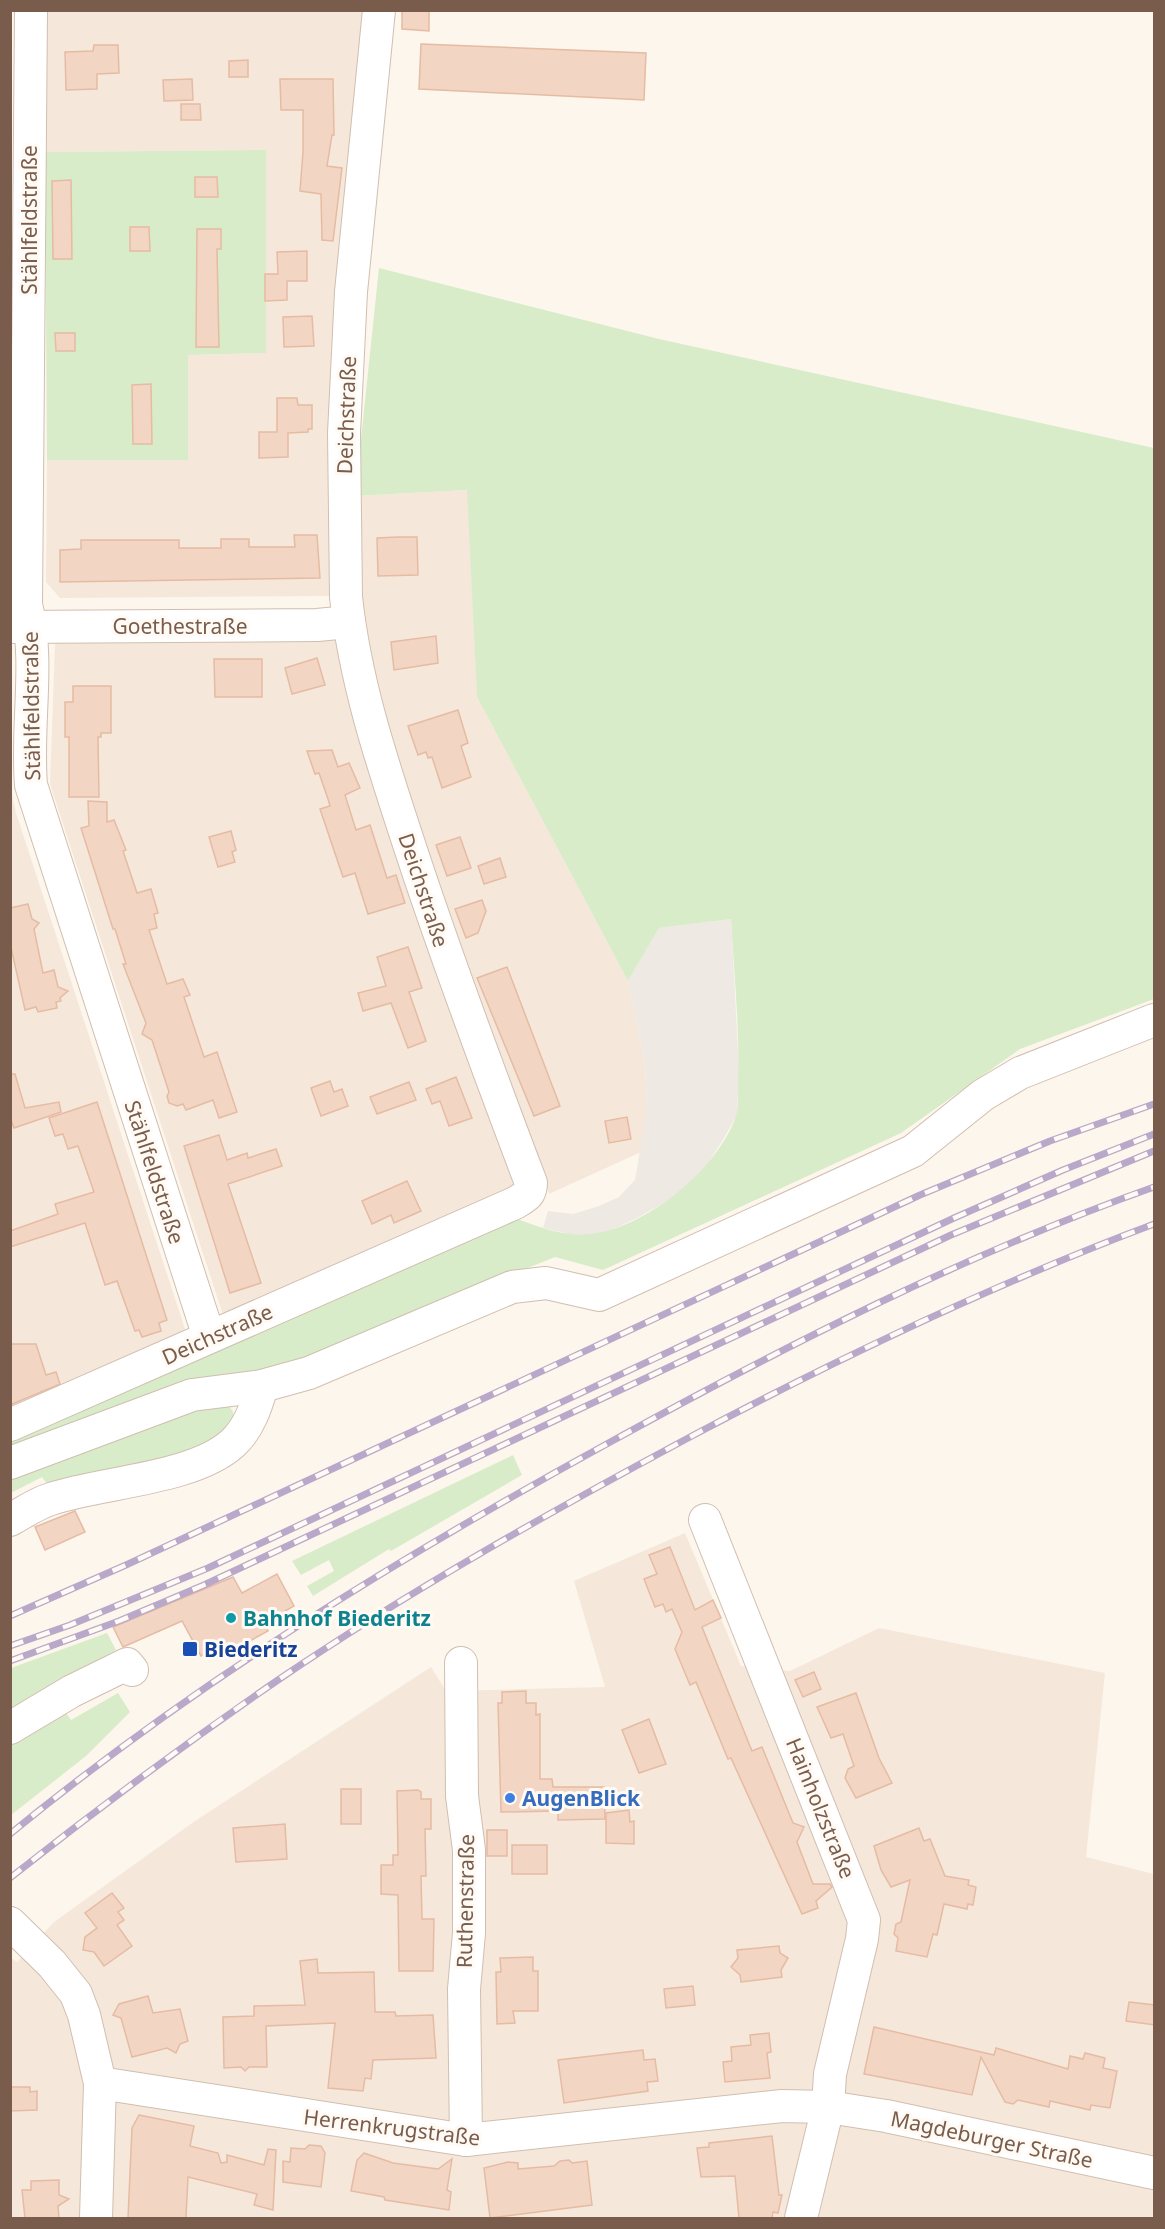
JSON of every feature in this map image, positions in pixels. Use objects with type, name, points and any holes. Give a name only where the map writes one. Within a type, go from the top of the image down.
[{"type":"street","name":"Stählfeldstraße","points":[[31,10],[26,604],[21,627],[34,648],[29,758],[31,785],[209,1337]]},
{"type":"street","name":"Deichstraße","points":[[10,1425],[515,1203],[529,1195],[531,1190],[531,1183],[445,954],[372,729],[358,675],[349,622],[346,597],[344,433],[348,351],[356,231],[376,57],[379,10]]},
{"type":"street","name":"Goethestraße","points":[[21,627],[317,625],[349,622]]},
{"type":"street","points":[[10,1463],[192,1395],[262,1386],[309,1373],[512,1287],[546,1283],[599,1295],[913,1151],[983,1095],[1020,1074],[1155,1020]]},
{"type":"street","points":[[10,1520],[50,1499],[183,1467],[221,1452],[243,1431],[256,1406],[262,1386]]},
{"type":"street","name":"Hainholzstraße","points":[[705,1520],[864,1920],[862,1939],[830,2074],[828,2107],[801,2218]]},
{"type":"street","name":"Ruthenstraße","points":[[461,1663],[462,1796],[469,1850],[469,1933],[464,1989],[466,2140]]},
{"type":"street","points":[[10,1728],[127,1664],[132,1670]]},
{"type":"street","points":[[10,1923],[52,1964],[76,1994],[100,2083],[96,2218]]},
{"type":"street","name":"Herrenkrugstraße","points":[[100,2083],[466,2140],[782,2106],[828,2107]]},
{"type":"street","name":"Magdeburger Straße","points":[[828,2107],[886,2116],[1155,2173]]},
{"type":"shaded area","points":[[46,11],[368,11],[330,429],[329,596],[60,598],[46,582],[47,460],[188,460],[187,355],[266,353],[266,150],[45,152]]},
{"type":"shaded area","points":[[468,490],[477,697],[628,981],[645,1062],[647,1110],[641,1152],[549,1194],[390,749],[361,612],[355,496]]},
{"type":"shaded area","points":[[337,637],[353,718],[444,993],[518,1186],[223,1315],[50,784],[55,645],[57,641]]},
{"type":"shaded area","points":[[10,784],[16,813],[185,1329],[181,1334],[10,1410]]},
{"type":"shaded area","points":[[731,919],[739,1071],[737,1115],[724,1138],[707,1165],[676,1196],[635,1219],[607,1232],[588,1235],[569,1234],[543,1228],[548,1211],[573,1214],[599,1206],[619,1197],[635,1180],[647,1110],[645,1062],[628,981],[659,928]]},
{"type":"shaded area","points":[[685,1533],[741,1666],[790,1671],[879,1628],[1105,1673],[1086,1857],[1154,1874],[1154,2218],[11,2218],[10,1957],[17,1962],[54,1922],[195,1821],[431,1667],[446,1691],[605,1687],[574,1581]]},
{"type":"green space","points":[[266,150],[266,353],[188,355],[188,460],[47,460],[45,152]]},
{"type":"green space","points":[[379,268],[659,339],[1154,448],[1154,999],[1020,1049],[901,1133],[603,1270],[555,1257],[270,1371],[11,1457],[11,1435],[509,1216],[548,1230],[568,1234],[589,1234],[610,1230],[633,1221],[655,1209],[697,1175],[714,1156],[736,1116],[738,1109],[738,1043],[731,919],[659,928],[628,981],[477,697],[467,490],[355,496]]},
{"type":"green space","points":[[228,1404],[233,1412],[235,1424],[201,1452],[53,1492],[42,1477],[11,1493],[11,1467],[170,1406]]},
{"type":"green space","points":[[513,1455],[522,1475],[391,1551],[389,1549],[313,1596],[307,1586],[334,1571],[329,1560],[301,1575],[292,1561]]},
{"type":"green space","points":[[107,1633],[116,1650],[38,1693],[11,1712],[11,1668]]},
{"type":"green space","points":[[118,1693],[130,1712],[86,1756],[11,1815],[11,1738],[61,1706],[71,1720]]},
{"type":"building","points":[[402,10],[429,10],[429,31],[402,29]]},
{"type":"building","points":[[421,44],[646,53],[644,100],[419,89]]},
{"type":"building","points":[[94,45],[118,45],[119,73],[97,74],[97,89],[66,90],[65,52],[93,51]]},
{"type":"building","points":[[248,60],[248,77],[229,77],[229,61]]},
{"type":"building","points":[[192,79],[193,100],[164,101],[163,80]]},
{"type":"building","points":[[280,79],[333,79],[334,135],[332,135],[327,166],[342,168],[333,241],[322,240],[321,194],[300,191],[303,110],[281,110]]},
{"type":"building","points":[[181,104],[200,104],[201,120],[181,120]]},
{"type":"building","points":[[195,177],[217,177],[218,197],[195,197]]},
{"type":"building","points":[[71,180],[72,259],[53,259],[52,181]]},
{"type":"building","points":[[130,227],[149,227],[150,251],[130,251]]},
{"type":"building","points":[[197,229],[221,229],[221,249],[217,249],[219,347],[196,347]]},
{"type":"building","points":[[307,251],[307,281],[287,281],[287,300],[265,301],[265,274],[278,274],[277,252]]},
{"type":"building","points":[[312,316],[314,346],[284,347],[283,317]]},
{"type":"building","points":[[55,333],[75,333],[75,351],[56,351]]},
{"type":"building","points":[[151,384],[152,444],[133,444],[132,385]]},
{"type":"building","points":[[277,398],[297,398],[298,405],[312,405],[312,429],[308,429],[308,432],[288,433],[288,457],[259,458],[259,432],[277,432]]},
{"type":"building","points":[[294,535],[317,535],[320,578],[60,582],[60,550],[81,549],[81,540],[179,540],[179,548],[221,548],[221,539],[249,539],[249,547],[295,547]]},
{"type":"building","points":[[417,537],[418,575],[378,576],[377,538]]},
{"type":"building","points":[[436,636],[438,663],[394,670],[391,642]]},
{"type":"building","points":[[317,658],[325,685],[292,694],[285,668]]},
{"type":"building","points":[[214,659],[262,659],[262,697],[215,697]]},
{"type":"building","points":[[73,686],[111,686],[111,733],[101,733],[101,737],[98,737],[99,797],[69,797],[69,737],[65,737],[65,702],[73,702]]},
{"type":"building","points":[[458,710],[468,743],[461,746],[471,777],[442,788],[432,757],[428,758],[426,752],[418,755],[408,726]]},
{"type":"building","points":[[332,750],[338,767],[349,763],[360,788],[345,795],[356,830],[370,825],[387,878],[396,875],[405,903],[368,914],[355,873],[343,877],[320,809],[330,806],[328,799],[319,773],[315,774],[307,751]]},
{"type":"building","points":[[88,801],[107,802],[107,822],[114,820],[126,850],[123,851],[137,893],[151,889],[158,913],[154,914],[157,928],[149,930],[167,984],[183,979],[190,995],[184,997],[204,1057],[217,1052],[237,1112],[219,1118],[213,1100],[186,1110],[183,1104],[177,1106],[169,1103],[167,1096],[169,1092],[152,1040],[142,1034],[146,1023],[123,964],[126,964],[81,828],[89,826]]},
{"type":"building","points":[[231,831],[236,850],[232,852],[235,862],[218,867],[209,837]]},
{"type":"building","points":[[460,837],[471,868],[447,876],[436,845]]},
{"type":"building","points":[[500,858],[506,877],[484,884],[478,866]]},
{"type":"building","points":[[482,900],[486,911],[478,933],[466,938],[455,909]]},
{"type":"building","points":[[28,904],[32,919],[39,923],[34,929],[43,973],[54,970],[58,987],[68,991],[60,998],[61,1001],[56,1002],[57,1008],[38,1012],[36,1007],[25,1010],[10,943],[10,908]]},
{"type":"building","points":[[408,947],[422,988],[409,992],[426,1041],[408,1048],[391,1003],[363,1011],[358,993],[386,986],[377,957]]},
{"type":"building","points":[[507,967],[560,1106],[534,1116],[477,978]]},
{"type":"building","points":[[10,1074],[15,1074],[25,1108],[59,1102],[61,1112],[14,1128],[10,1117]]},
{"type":"building","points":[[456,1077],[472,1118],[449,1126],[440,1101],[432,1104],[426,1089]]},
{"type":"building","points":[[330,1081],[334,1092],[342,1089],[348,1106],[321,1116],[311,1088]]},
{"type":"building","points":[[409,1082],[416,1100],[377,1114],[370,1097]]},
{"type":"building","points":[[97,1102],[167,1320],[159,1323],[161,1331],[142,1337],[139,1330],[135,1331],[117,1281],[105,1285],[85,1223],[10,1247],[10,1231],[58,1214],[55,1204],[94,1192],[78,1146],[68,1149],[63,1134],[55,1136],[49,1118]]},
{"type":"building","points":[[627,1117],[631,1139],[609,1143],[605,1121]]},
{"type":"building","points":[[219,1135],[227,1160],[247,1153],[248,1158],[276,1149],[282,1166],[228,1184],[261,1283],[230,1293],[184,1146]]},
{"type":"building","points":[[407,1181],[421,1211],[394,1223],[391,1215],[372,1224],[362,1201]]},
{"type":"building","points":[[10,1344],[36,1344],[46,1375],[56,1372],[60,1384],[10,1405]]},
{"type":"building","points":[[75,1511],[85,1532],[45,1550],[35,1527]]},
{"type":"building","points":[[670,1547],[695,1610],[713,1600],[721,1618],[702,1627],[752,1751],[762,1747],[793,1823],[804,1827],[797,1842],[813,1884],[830,1884],[832,1887],[816,1901],[818,1908],[802,1914],[731,1758],[728,1759],[696,1682],[690,1685],[675,1649],[682,1632],[672,1609],[666,1612],[663,1604],[655,1607],[644,1579],[657,1574],[649,1555]]},
{"type":"building","points":[[277,1574],[294,1606],[264,1623],[268,1631],[228,1653],[224,1644],[201,1656],[182,1621],[123,1647],[113,1627],[233,1577],[242,1593]]},
{"type":"building","points":[[814,1672],[821,1689],[803,1697],[795,1680]]},
{"type":"building","points":[[526,1691],[526,1703],[536,1703],[536,1715],[540,1714],[540,1779],[552,1779],[553,1787],[604,1787],[605,1819],[558,1820],[558,1811],[501,1812],[498,1703],[502,1703],[502,1692]]},
{"type":"building","points":[[856,1693],[879,1758],[892,1783],[856,1798],[845,1778],[848,1769],[854,1766],[843,1734],[831,1738],[817,1707]]},
{"type":"building","points":[[649,1719],[666,1764],[639,1773],[622,1730]]},
{"type":"building","points":[[341,1789],[361,1789],[361,1824],[341,1824]]},
{"type":"building","points":[[418,1790],[421,1792],[421,1799],[431,1799],[431,1829],[425,1829],[426,1876],[421,1876],[422,1919],[434,1919],[433,1971],[399,1971],[398,1895],[381,1894],[381,1865],[393,1865],[393,1855],[398,1855],[397,1791]]},
{"type":"building","points":[[629,1810],[630,1822],[634,1821],[634,1844],[606,1843],[606,1813]]},
{"type":"building","points":[[285,1824],[287,1859],[236,1862],[233,1828]]},
{"type":"building","points":[[919,1828],[924,1841],[930,1839],[945,1876],[969,1880],[968,1885],[976,1887],[973,1905],[968,1904],[967,1909],[944,1904],[937,1935],[933,1934],[927,1957],[896,1951],[898,1938],[894,1934],[896,1924],[901,1922],[910,1880],[891,1887],[881,1870],[874,1846]]},
{"type":"building","points":[[487,1830],[507,1830],[507,1856],[487,1856]]},
{"type":"building","points":[[512,1845],[547,1845],[547,1874],[512,1874]]},
{"type":"building","points":[[112,1893],[124,1908],[118,1912],[124,1920],[117,1925],[132,1946],[104,1966],[94,1952],[83,1950],[85,1937],[97,1928],[85,1913]]},
{"type":"building","points":[[779,1946],[780,1953],[788,1958],[781,1970],[782,1977],[741,1982],[740,1975],[731,1967],[738,1958],[737,1950]]},
{"type":"building","points":[[533,1957],[533,1971],[538,1971],[538,2011],[513,2011],[515,2023],[497,2024],[496,1972],[501,1972],[500,1958]]},
{"type":"building","points":[[317,1959],[318,1973],[374,1972],[375,2012],[395,2012],[396,2016],[433,2015],[436,2058],[373,2060],[371,2079],[365,2078],[363,2091],[328,2088],[335,2023],[266,2026],[267,2067],[249,2067],[245,2071],[241,2067],[224,2068],[223,2017],[254,2016],[254,2006],[305,2005],[300,1961]]},
{"type":"building","points":[[693,1986],[695,2005],[666,2008],[664,1989]]},
{"type":"building","points":[[148,1996],[153,2013],[180,2009],[188,2041],[180,2044],[176,2053],[167,2048],[132,2057],[121,2018],[113,2015],[119,2004]]},
{"type":"building","points":[[1129,2002],[1155,2005],[1155,2025],[1126,2021]]},
{"type":"building","points":[[874,2027],[994,2055],[996,2048],[1068,2069],[1070,2056],[1083,2059],[1085,2053],[1105,2058],[1103,2068],[1117,2071],[1110,2108],[1091,2105],[1090,2110],[1050,2101],[1049,2107],[1018,2100],[1013,2104],[1005,2102],[981,2057],[972,2095],[864,2074]]},
{"type":"building","points":[[769,2033],[771,2052],[767,2053],[770,2078],[725,2082],[723,2062],[732,2061],[731,2047],[751,2045],[750,2035]]},
{"type":"building","points":[[643,2050],[644,2060],[655,2059],[658,2081],[647,2082],[648,2091],[564,2103],[558,2060]]},
{"type":"building","points":[[10,2087],[30,2087],[30,2092],[37,2091],[37,2110],[10,2111]]},
{"type":"building","points":[[139,2115],[194,2126],[190,2146],[218,2153],[221,2163],[227,2162],[227,2155],[264,2165],[268,2149],[276,2150],[273,2210],[254,2205],[257,2194],[188,2177],[186,2218],[128,2218],[132,2128]]},
{"type":"building","points":[[772,2136],[779,2195],[782,2195],[778,2213],[773,2212],[772,2218],[739,2218],[735,2176],[701,2177],[697,2148],[709,2147],[709,2143]]},
{"type":"building","points":[[309,2145],[321,2146],[325,2153],[321,2187],[283,2182],[283,2161],[290,2162],[291,2148],[305,2149]]},
{"type":"building","points":[[364,2153],[393,2163],[438,2169],[452,2159],[447,2190],[451,2192],[449,2210],[385,2200],[384,2197],[351,2191],[357,2160]]},
{"type":"building","points":[[569,2160],[572,2163],[587,2161],[592,2205],[490,2218],[484,2168],[508,2162],[518,2163],[518,2169],[554,2166],[560,2161]]},
{"type":"building","points":[[59,2180],[59,2195],[69,2199],[58,2206],[59,2218],[25,2218],[22,2190],[31,2190],[31,2181]]},
{"type":"railway","points":[[10,1616],[126,1565],[920,1195],[1050,1141],[1154,1104]]},
{"type":"railway","points":[[10,1646],[70,1625],[208,1568],[954,1218],[1063,1170],[1154,1134]]},
{"type":"railway","points":[[10,1661],[119,1621],[204,1585],[951,1235],[1154,1151]]},
{"type":"railway","points":[[10,1834],[151,1726],[224,1675],[373,1579],[526,1489],[737,1374],[874,1305],[1012,1242],[1154,1187]]},
{"type":"railway","points":[[10,1878],[142,1777],[278,1680],[378,1615],[533,1523],[690,1437],[861,1350],[1035,1271],[1154,1224]]},
{"type":"place","name":"Bahnhof Biederitz","points":[[231,1618]]},
{"type":"place","name":"Biederitz","points":[[190,1649]]},
{"type":"place","name":"AugenBlick","points":[[510,1798]]}]
